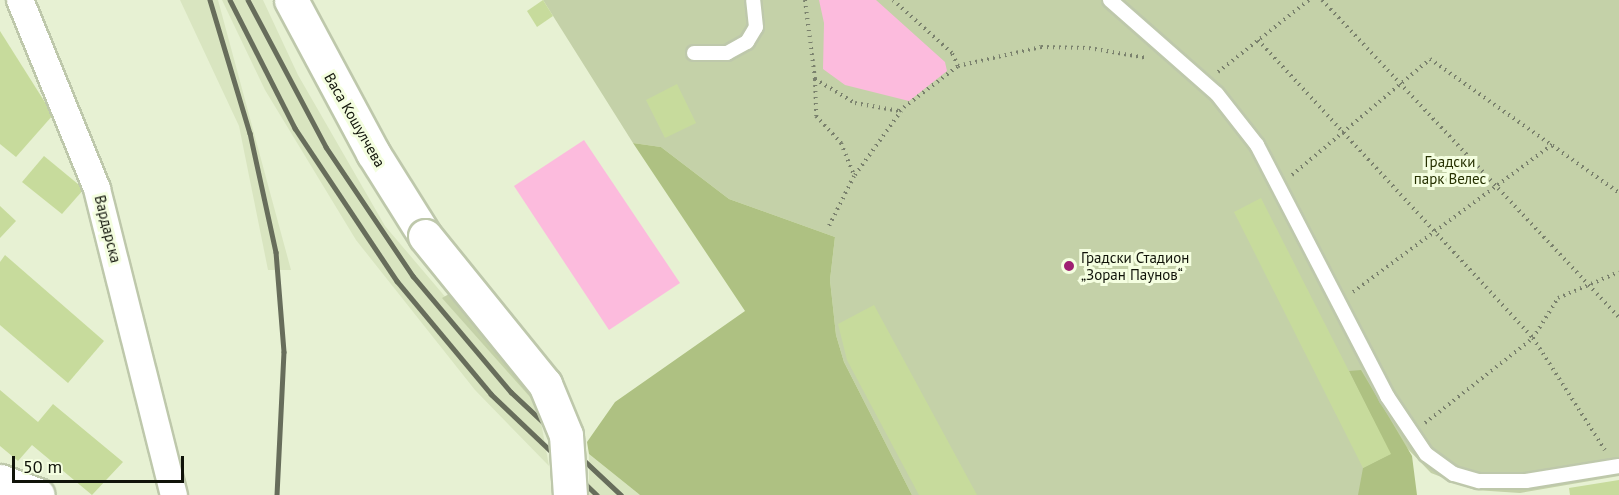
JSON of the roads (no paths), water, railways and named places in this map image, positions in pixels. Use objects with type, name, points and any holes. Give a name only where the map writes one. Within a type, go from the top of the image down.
[{"type":"main road","name":"Васа Кошулчева","points":[[291,0],[373,153],[425,236],[545,384],[568,446],[570,495]]},
{"type":"main road","points":[[0,481],[38,495]]},
{"type":"street","name":"Вардарска","points":[[20,0],[97,189],[174,495]]},
{"type":"street","points":[[153,495],[166,468]]},
{"type":"lane","points":[[694,53],[727,53],[747,42],[756,27],[753,0]]},
{"type":"lane","points":[[1110,0],[1205,82],[1240,122],[1280,184],[1337,303],[1410,435],[1443,468],[1479,481],[1526,481],[1617,466]]},
{"type":"railway","points":[[210,0],[250,133],[276,252],[284,352],[277,495]]},
{"type":"railway","points":[[230,0],[295,128],[397,281],[491,394],[597,495]]},
{"type":"railway","points":[[248,0],[326,147],[413,276],[511,392],[621,495]]},
{"type":"place","name":"Градски Стадион „Зоран Паунов“","points":[[1069,266]]},
{"type":"park label","name":"Градски парк Велес","points":[[1450,170]]}]
